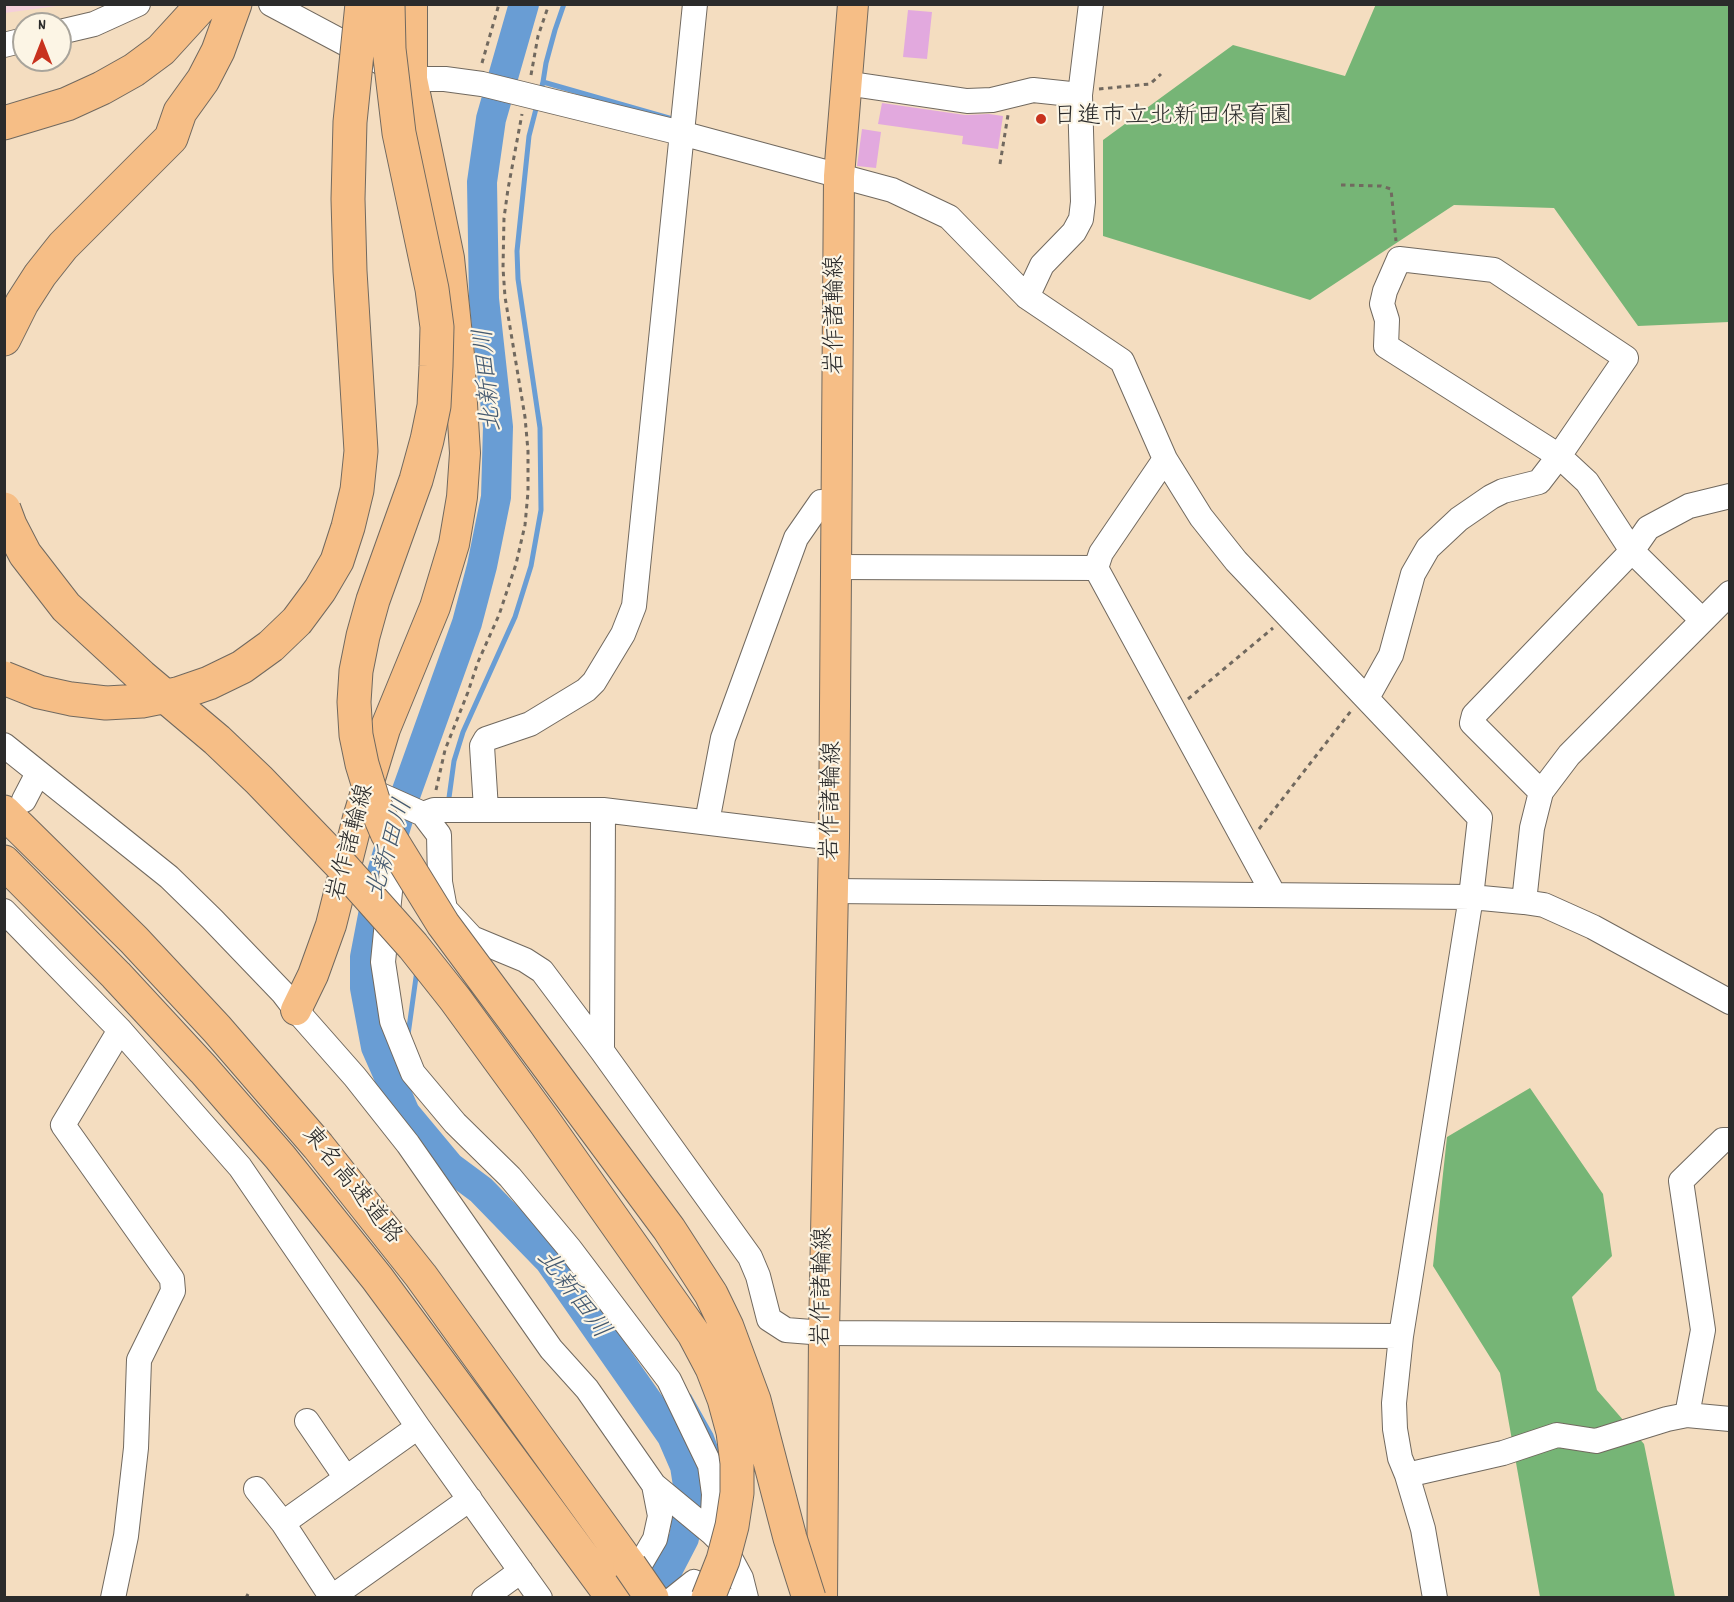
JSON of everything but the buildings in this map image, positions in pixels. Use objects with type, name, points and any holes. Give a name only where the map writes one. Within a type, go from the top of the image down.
[{"type":"highway","points":[[4,123],[67,104],[134,70],[161,50],[203,4]]},
{"type":"highway","points":[[4,339],[22,303],[63,246],[171,138],[180,112],[218,51],[235,4]]},
{"type":"highway","points":[[4,678],[39,692],[106,703],[142,701],[177,694],[209,683],[242,667],[271,646],[297,621],[320,590],[337,561],[357,490],[361,451],[348,199],[350,122],[362,4]]},
{"type":"highway","points":[[388,4],[392,80],[399,133],[432,289],[437,327],[436,366],[434,406],[427,440],[416,480],[373,600],[358,660],[354,702],[356,735],[362,764],[373,800],[387,833],[443,924],[669,1229],[711,1294],[727,1327],[754,1400],[790,1538],[809,1598]]},
{"type":"highway","points":[[4,509],[25,554],[66,607],[259,780],[315,837],[413,946],[455,999],[544,1121],[694,1334],[712,1368],[724,1399],[733,1432],[737,1463],[737,1493],[732,1526],[723,1560],[708,1598]]},
{"type":"highway","name":"東名高速道路","points":[[14,806],[51,856],[217,1029],[318,1146],[421,1276],[652,1598]]},
{"type":"highway","name":"東名高速道路","points":[[4,862],[204,1070],[280,1157],[377,1278],[615,1596]]},
{"type":"main road","name":"岩作諸輪線","points":[[296,1010],[313,975],[331,925],[367,789],[386,729],[435,607],[454,544],[462,497],[465,453],[459,355],[449,258],[412,79],[412,4]]},
{"type":"main road","name":"岩作諸輪線","points":[[822,1598],[824,1333],[834,837],[839,176],[853,4]]},
{"type":"street","points":[[72,29],[94,24],[138,4]]},
{"type":"street","points":[[271,4],[412,79],[445,79],[480,84],[681,133],[892,190],[950,217],[1027,297],[1122,361],[1165,459],[1201,517],[1236,561],[1480,818],[1471,897],[1401,1336],[1394,1403],[1395,1429],[1400,1458],[1423,1529],[1435,1598]]},
{"type":"street","points":[[486,809],[482,746],[486,739],[530,724],[586,690],[594,682],[623,634],[632,613],[695,4]]},
{"type":"street","points":[[1027,297],[1042,265],[1074,232],[1080,219],[1083,202],[1081,92],[1091,4]]},
{"type":"street","points":[[845,83],[967,101],[992,100],[1033,90],[1081,92]]},
{"type":"street","points":[[1366,696],[1391,655],[1413,574],[1428,548],[1459,519],[1491,497],[1503,490],[1539,482],[1559,456],[1626,358],[1494,270],[1399,259],[1384,291],[1382,304],[1388,320],[1386,346],[1559,456],[1587,482],[1632,551],[1702,620]]},
{"type":"street","points":[[1165,459],[1101,553],[1096,568],[1274,895]]},
{"type":"street","points":[[1541,792],[1472,723],[1474,716],[1632,551],[1648,528],[1689,506],[1730,496]]},
{"type":"street","points":[[707,822],[723,738],[796,538],[821,502],[837,502]]},
{"type":"street","points":[[836,567],[1096,568]]},
{"type":"street","points":[[1524,902],[1532,828],[1541,792],[1569,755],[1730,593]]},
{"type":"street","points":[[4,745],[169,877],[283,993],[355,1077],[408,1144],[551,1349],[587,1389],[654,1485],[722,1544],[741,1578],[746,1598]]},
{"type":"street","points":[[14,806],[38,773]]},
{"type":"street","points":[[367,789],[416,809],[603,810],[834,837]]},
{"type":"street","points":[[416,809],[439,835],[440,882],[446,909],[472,938],[525,960],[542,971],[750,1257],[758,1276],[769,1319],[786,1330],[824,1333],[1401,1336]]},
{"type":"street","points":[[416,809],[383,962],[392,1021],[413,1073],[455,1123],[510,1177],[570,1249],[669,1380],[710,1466],[714,1494],[712,1533]]},
{"type":"street","points":[[602,1051],[603,810]]},
{"type":"street","points":[[832,891],[1471,897],[1524,902],[1544,905],[1593,927],[1730,1002]]},
{"type":"street","points":[[4,911],[120,1030],[240,1167],[418,1427],[540,1598]]},
{"type":"street","points":[[113,1598],[126,1536],[136,1448],[139,1360],[173,1292],[172,1279],[63,1125],[120,1030]]},
{"type":"street","points":[[1687,1415],[1703,1329],[1682,1181],[1724,1140],[1730,1140]]},
{"type":"street","points":[[1407,1475],[1503,1453],[1557,1435],[1596,1441],[1687,1415],[1730,1419]]},
{"type":"street","points":[[307,1421],[346,1478]]},
{"type":"street","points":[[282,1523],[418,1427]]},
{"type":"street","points":[[615,1596],[655,1539],[660,1516],[654,1485]]},
{"type":"street","points":[[256,1489],[332,1597],[470,1499]]},
{"type":"street","points":[[484,1598],[521,1570]]},
{"type":"street","points":[[674,1598],[694,1581],[723,1598]]},
{"type":"path","points":[[480,84],[499,4]]},
{"type":"path","points":[[416,809],[434,799],[445,750],[478,662],[499,615],[516,564],[525,525],[528,451],[525,417],[505,297],[504,218],[524,95],[538,36],[549,4]]},
{"type":"path","points":[[1081,92],[1150,84],[1161,74]]},
{"type":"path","points":[[1000,164],[1011,103],[1010,97]]},
{"type":"path","points":[[1341,185],[1381,186],[1391,189],[1394,234],[1399,259]]},
{"type":"path","points":[[1174,710],[1289,616]]},
{"type":"path","points":[[1247,845],[1366,696]]},
{"type":"path","points":[[246,1598],[250,1590]]},
{"type":"shaded area","points":[[5,4],[64,4],[64,5],[5,13]]},
{"type":"green space","points":[[1376,4],[1729,5],[1729,322],[1638,326],[1554,208],[1454,205],[1310,300],[1103,236],[1103,140],[1233,45],[1345,76]]},
{"type":"green space","points":[[1530,1088],[1603,1194],[1612,1256],[1572,1297],[1597,1390],[1644,1444],[1675,1597],[1540,1597],[1500,1373],[1433,1266],[1447,1137]]},
{"type":"waterway","name":"北新田川","points":[[524,4],[491,119],[482,182],[484,299],[498,427],[496,497],[482,566],[467,623],[405,796],[380,879],[365,957],[365,988],[376,1047],[405,1113],[450,1167],[481,1190],[549,1260],[672,1436],[685,1466],[690,1498],[684,1538],[653,1598]]},
{"type":"waterway","points":[[543,82],[546,63],[564,4]]},
{"type":"waterway","points":[[540,93],[543,82],[676,120]]},
{"type":"waterway","points":[[448,805],[454,761],[463,732],[515,617],[531,566],[541,510],[540,428],[518,279],[517,251],[529,136],[537,105]]},
{"type":"waterway","points":[[408,1035],[417,970]]},
{"type":"waterway","points":[[689,1396],[711,1435],[720,1460]]},
{"type":"place","name":"日進市立北新田保育園","points":[[1041,119]]}]
